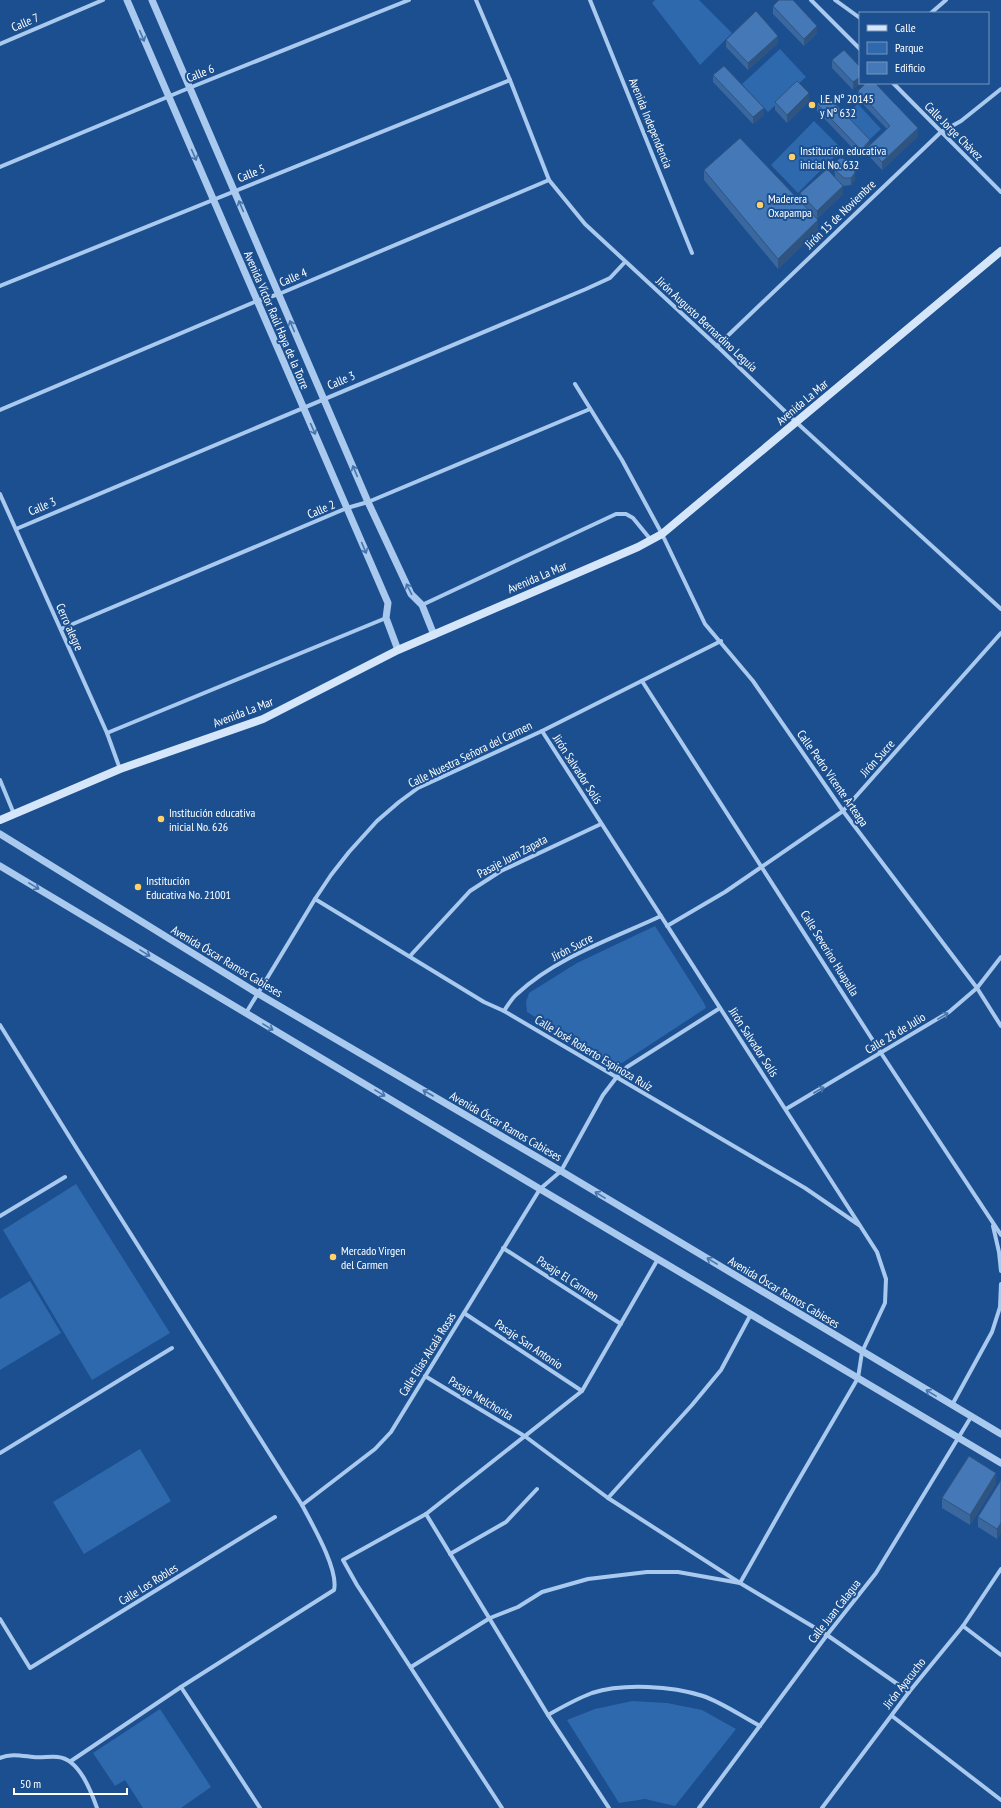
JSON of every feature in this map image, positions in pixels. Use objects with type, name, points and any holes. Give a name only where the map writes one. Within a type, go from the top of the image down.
[{"type":"main road","name":"Avenida La Mar","points":[[0,820],[120,769],[263,719],[398,650],[638,547],[662,534],[1001,251]]},
{"type":"street","name":"Calle 7","points":[[0,44],[103,0]]},
{"type":"street","name":"Avenida Víctor Raúl Haya de la Torre","points":[[127,0],[388,603],[386,618],[398,650]]},
{"type":"street","name":"Avenida Víctor Raúl Haya de la Torre","points":[[152,0],[368,502],[410,594],[422,605],[434,634]]},
{"type":"street","name":"Calle 6","points":[[0,167],[168,96],[409,0]]},
{"type":"street","name":"Jirón Augusto Bernardino Leguía","points":[[476,0],[510,80],[549,180],[585,224],[717,346],[796,422],[1001,609]]},
{"type":"street","name":"Avenida Independencia","points":[[590,0],[692,253]]},
{"type":"street","points":[[811,0],[859,48]]},
{"type":"street","points":[[835,0],[859,17]]},
{"type":"street","points":[[932,12],[946,0]]},
{"type":"street","name":"Calle 5","points":[[0,286],[510,80]]},
{"type":"street","name":"Calle Jorge Chávez","points":[[894,84],[1001,192]]},
{"type":"street","name":"Jirón 15 de Noviembre","points":[[717,346],[941,132],[961,121],[1001,89]]},
{"type":"street","name":"Calle 4","points":[[0,410],[257,301],[279,294],[549,180]]},
{"type":"street","name":"Calle 3","points":[[16,529],[303,406],[586,289],[610,278],[625,262]]},
{"type":"street","name":"Calle Pedro Vicente Arteaga","points":[[575,384],[622,460],[662,534],[705,624],[721,641],[753,681],[843,811],[977,988],[1001,1026]]},
{"type":"street","name":"Calle 2","points":[[60,629],[347,508],[368,502],[590,409]]},
{"type":"street","name":"Cerro alegre","points":[[0,494],[2,502],[16,529],[107,733],[120,769]]},
{"type":"street","points":[[422,605],[616,514],[626,514],[633,518],[651,540]]},
{"type":"street","points":[[107,733],[386,618]]},
{"type":"street","name":"Jirón Sucre","points":[[667,926],[725,892],[843,811],[1001,633]]},
{"type":"street","name":"Calle Nuestra Señora del Carmen","points":[[246,1013],[315,899],[349,852],[377,822],[399,802],[418,788],[542,731],[721,641]]},
{"type":"street","name":"Calle Severino Huapalla","points":[[642,682],[762,866],[881,1053],[1001,1235]]},
{"type":"street","name":"Jirón Salvador Solís","points":[[542,731],[877,1252],[886,1279],[885,1303],[862,1352],[858,1378]]},
{"type":"street","points":[[0,780],[14,814]]},
{"type":"street","name":"Pasaje Juan Zapata","points":[[410,956],[446,915],[470,891],[501,871],[601,824]]},
{"type":"street","name":"Avenida Óscar Ramos Cabieses","points":[[0,834],[257,993],[560,1171],[1001,1434]]},
{"type":"street","points":[[0,866],[1001,1463]]},
{"type":"street","name":"Calle José Roberto Espinoza Ruíz","points":[[315,899],[484,1002],[504,1011],[805,1188],[861,1226]]},
{"type":"street","name":"Jirón Sucre","points":[[504,1011],[516,994],[542,974],[575,956],[661,916]]},
{"type":"street","name":"Calle 28 de Julio","points":[[786,1109],[949,1012],[977,988],[1001,957]]},
{"type":"street","name":"Calle Elías Alcalá Rosas","points":[[302,1505],[375,1449],[391,1432],[540,1189],[560,1171],[603,1095],[616,1078],[627,1067],[720,1008]]},
{"type":"street","points":[[0,1025],[76,1149],[302,1505],[331,1565],[336,1582],[334,1590],[181,1687],[71,1761]]},
{"type":"street","points":[[0,1216],[65,1177]]},
{"type":"street","points":[[992,1222],[999,1252],[1001,1271]]},
{"type":"street","name":"Pasaje El Carmen","points":[[504,1248],[621,1324]]},
{"type":"street","points":[[502,1808],[357,1585],[343,1560],[426,1514],[526,1437],[582,1391],[658,1259]]},
{"type":"street","points":[[952,1405],[992,1332],[1000,1308],[1001,1284]]},
{"type":"street","name":"Pasaje San Antonio","points":[[464,1313],[582,1391]]},
{"type":"street","points":[[608,1498],[692,1405],[720,1370],[751,1314]]},
{"type":"street","points":[[0,1453],[172,1348]]},
{"type":"street","name":"Pasaje Melchorita","points":[[425,1376],[526,1437],[608,1498],[740,1583],[827,1635],[909,1692]]},
{"type":"street","points":[[411,1667],[490,1618],[518,1607],[542,1592],[588,1579],[647,1572],[678,1572],[740,1583],[858,1378]]},
{"type":"street","name":"Calle Juan Calagua","points":[[699,1808],[827,1635],[876,1573],[971,1417]]},
{"type":"street","points":[[450,1554],[506,1522],[537,1489]]},
{"type":"street","points":[[426,1514],[548,1715],[609,1808]]},
{"type":"street","name":"Calle Los Robles","points":[[0,1619],[30,1668],[275,1517]]},
{"type":"street","name":"Jirón Ayacucho","points":[[822,1808],[909,1692],[963,1626],[1001,1569]]},
{"type":"street","points":[[963,1626],[1001,1655]]},
{"type":"street","points":[[181,1687],[260,1808]]},
{"type":"street","points":[[548,1715],[572,1701],[593,1693],[640,1687],[683,1691],[703,1697],[760,1726]]},
{"type":"street","points":[[892,1716],[1001,1800]]},
{"type":"street","points":[[0,1758],[14,1755],[48,1758],[58,1757],[71,1761],[88,1784],[98,1808]]},
{"type":"green space","points":[[655,0],[699,0],[732,33],[700,65],[652,3]]},
{"type":"green space","points":[[780,49],[806,77],[768,112],[742,84]]},
{"type":"green space","points":[[858,104],[881,129],[867,142],[844,116]]},
{"type":"green space","points":[[814,121],[842,149],[798,193],[771,165]]},
{"type":"green space","points":[[655,926],[706,1008],[622,1063],[611,1064],[527,1012],[526,1002],[529,993],[577,963]]},
{"type":"green space","points":[[76,1184],[170,1333],[92,1380],[3,1230]]},
{"type":"green space","points":[[30,1281],[61,1333],[0,1370],[0,1299]]},
{"type":"green space","points":[[140,1449],[171,1501],[84,1554],[53,1502]]},
{"type":"green space","points":[[632,1701],[667,1703],[702,1710],[736,1729],[675,1806],[645,1799],[619,1803],[567,1720],[595,1709]]},
{"type":"green space","points":[[160,1709],[211,1787],[181,1808],[143,1808],[125,1780],[115,1786],[93,1753]]},
{"type":"building","points":[[779,0],[793,0],[817,26],[804,39],[773,6]]},
{"type":"building","points":[[756,11],[778,36],[748,63],[726,40]]},
{"type":"building","points":[[844,50],[859,66],[859,78],[853,82],[832,60]]},
{"type":"building","points":[[724,66],[764,108],[753,117],[713,75]]},
{"type":"building","points":[[797,81],[809,93],[787,115],[775,102]]},
{"type":"building","points":[[865,84],[876,84],[918,128],[882,162],[868,147],[890,126],[858,91]]},
{"type":"building","points":[[827,95],[870,140],[861,150],[817,104]]},
{"type":"building","name":"Maderera Oxapampa","points":[[740,138],[818,220],[778,259],[704,170]]},
{"type":"building","points":[[840,158],[848,160],[854,165],[855,173],[851,178],[844,178],[835,170],[834,164]]},
{"type":"building","points":[[827,169],[843,186],[817,211],[800,193]]},
{"type":"building","points":[[969,1456],[996,1473],[970,1515],[942,1498]]},
{"type":"building","points":[[1001,1480],[1001,1523],[997,1529],[978,1517]]},
{"type":"place","name":"I.E. Nº 20145 y Nº 632","points":[[812,105]]},
{"type":"place","name":"Institución educativa inicial No. 632","points":[[792,157]]},
{"type":"place","name":"Maderera Oxapampa","points":[[760,205]]},
{"type":"place","name":"Institución educativa inicial No. 626","points":[[161,819]]},
{"type":"place","name":"Institución Educativa No. 21001","points":[[138,887]]},
{"type":"place","name":"Mercado Virgen del Carmen","points":[[333,1257]]}]
